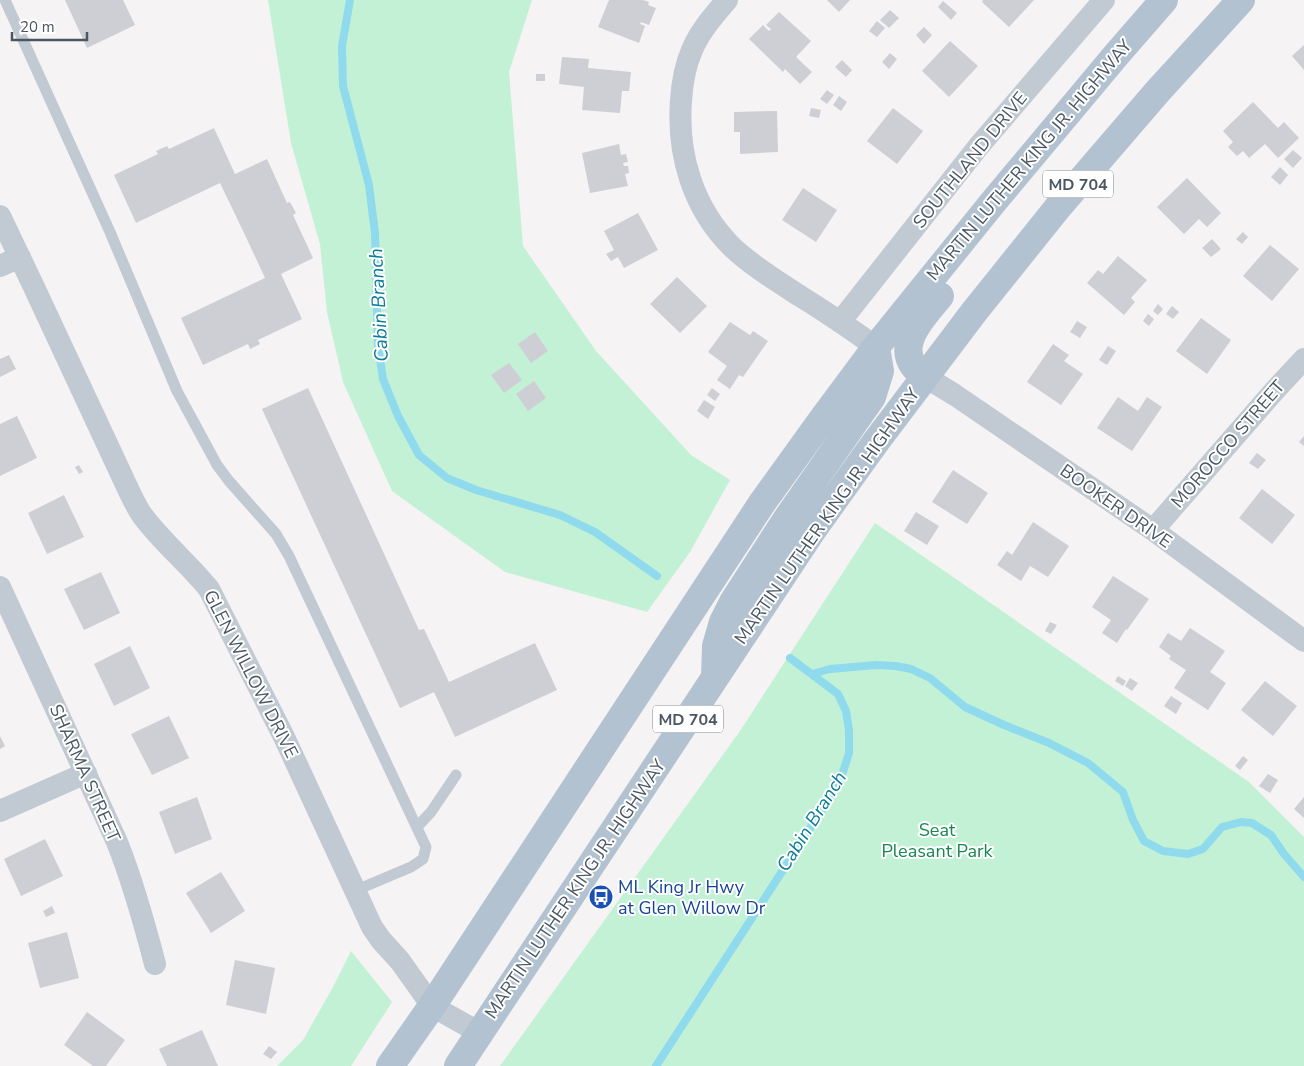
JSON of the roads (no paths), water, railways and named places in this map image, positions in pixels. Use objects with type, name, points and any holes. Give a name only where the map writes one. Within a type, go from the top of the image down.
[{"type":"main road","name":"MARTIN LUTHER KING JR. HIGHWAY","points":[[390,1066],[432,1006],[762,503],[876,346],[994,201],[1164,0]]},
{"type":"main road","name":"MARTIN LUTHER KING JR. HIGHWAY","points":[[458,1066],[812,531],[924,376],[1059,206],[1158,91],[1241,0]]},
{"type":"main road","points":[[924,376],[912,364],[908,352],[909,339],[923,316],[1045,167],[1060,144],[1065,132],[1066,115]]},
{"type":"main road","points":[[715,679],[716,646],[723,622],[734,602],[786,520],[872,397],[880,371],[876,346]]},
{"type":"street","points":[[727,0],[704,29],[692,49],[683,79],[680,132],[685,164],[690,179],[711,222],[732,247],[763,272],[876,346]]},
{"type":"street","name":"SOUTHLAND DRIVE","points":[[840,322],[978,147],[1104,0]]},
{"type":"street","name":"GLEN WILLOW DRIVE","points":[[0,216],[10,261],[128,491],[142,515],[155,531],[209,589],[285,739],[372,927],[400,961],[432,1006],[480,1033]]},
{"type":"street","name":"MOROCCO STREET","points":[[1152,530],[1304,359]]},
{"type":"street","name":"BOOKER DRIVE","points":[[924,376],[955,395],[1152,530],[1304,642]]},
{"type":"street","name":"SHARMA STREET","points":[[0,587],[117,842],[139,903],[154,964]]},
{"type":"street","points":[[0,811],[86,772]]},
{"type":"lane","points":[[5,0],[106,223],[177,391],[217,465],[276,534],[289,556],[426,847],[423,859],[411,867],[354,891]]},
{"type":"lane","points":[[417,827],[431,812],[456,775]]},
{"type":"waterway","name":"Cabin Branch","points":[[350,0],[342,46],[343,86],[369,185],[375,233],[378,346],[383,379],[398,416],[419,455],[447,478],[476,490],[560,515],[595,532],[657,576]]},
{"type":"waterway","name":"Cabin Branch","points":[[656,1066],[831,796],[843,772],[849,753],[849,730],[846,711],[838,694],[790,658]]},
{"type":"waterway","points":[[812,674],[830,669],[876,665],[911,669],[930,678],[965,707],[1049,743],[1088,763],[1123,792],[1133,820],[1144,841],[1163,851],[1188,854],[1203,849],[1222,827],[1241,822],[1252,823],[1271,835],[1284,854],[1304,877]]},
{"type":"place","name":"ML King Jr Hwy at Glen Willow Dr","points":[[601,897]]},
{"type":"park label","name":"Seat Pleasant Park","points":[[937,840]]}]
